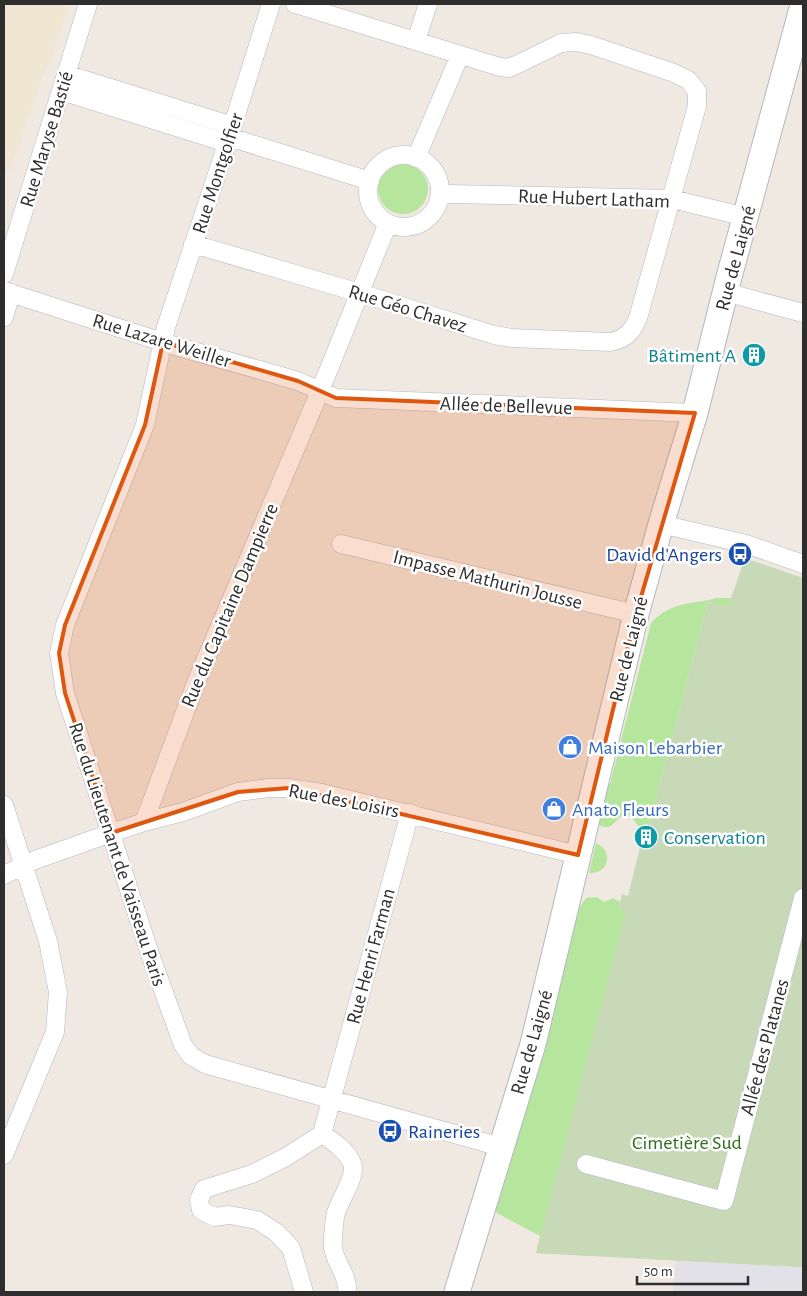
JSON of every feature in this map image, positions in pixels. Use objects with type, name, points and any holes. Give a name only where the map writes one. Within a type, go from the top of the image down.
[{"type":"street","name":"Rue Maryse Bastié","points":[[4,274],[88,4]]},
{"type":"street","name":"Rue Montgolfier","points":[[163,342],[166,327],[230,135],[271,4]]},
{"type":"street","points":[[295,4],[318,7],[416,41],[485,63],[508,68],[562,44],[576,42],[674,73],[688,80],[697,91],[697,106],[672,199]]},
{"type":"street","points":[[416,41],[428,4]]},
{"type":"street","name":"Rue de Laigné","points":[[457,1292],[533,1044],[636,614],[694,413],[803,6]]},
{"type":"street","points":[[416,158],[460,54]]},
{"type":"street","points":[[64,83],[370,181]]},
{"type":"street","points":[[397,156],[416,158],[426,163],[434,172],[439,184],[440,196],[437,207],[421,223],[404,227],[388,223],[381,219],[371,205],[369,198],[370,181],[380,165],[388,160],[397,156]]},
{"type":"street","name":"Rue Hubert Latham","points":[[440,196],[450,194],[672,199],[746,217]]},
{"type":"street","name":"Rue Géo Chavez","points":[[193,244],[494,335],[512,338],[610,342],[628,336],[638,318],[672,199]]},
{"type":"street","name":"Rue du Capitaine Dampierre","points":[[144,822],[197,680],[320,390],[388,223]]},
{"type":"street","points":[[4,317],[7,292]]},
{"type":"street","name":"Rue Lazare Weiller","points":[[7,292],[163,342],[298,381],[320,390]]},
{"type":"street","points":[[725,292],[803,313]]},
{"type":"street","name":"Rue du Lieutenant de Vaisseau Paris","points":[[163,342],[145,425],[65,625],[59,653],[65,693],[150,954],[179,1036],[191,1056],[205,1064],[501,1147]]},
{"type":"street","name":"Allée de Bellevue","points":[[320,390],[336,398],[694,413]]},
{"type":"street","points":[[661,524],[746,544],[803,564]]},
{"type":"street","name":"Impasse Mathurin Jousse","points":[[341,544],[636,614]]},
{"type":"street","name":"Rue des Loisirs","points":[[4,876],[24,865],[144,822],[183,812],[238,792],[269,788],[289,788],[322,793],[578,855]]},
{"type":"street","points":[[4,805],[48,941],[58,992],[55,1032],[4,1155]]},
{"type":"street","name":"Rue Henri Farman","points":[[322,1134],[410,813]]},
{"type":"street","name":"Allée des Platanes","points":[[586,1164],[724,1201],[803,901]]},
{"type":"street","points":[[304,1292],[291,1248],[276,1232],[257,1220],[229,1215],[214,1217],[201,1210],[199,1200],[204,1189],[252,1174],[286,1157],[322,1134],[341,1148],[353,1165],[353,1175],[336,1208],[333,1249],[344,1273],[347,1292]]},
{"type":"highlighted area","points":[[163,342],[298,381],[336,398],[695,413],[636,614],[578,855],[289,788],[238,792],[111,833],[65,693],[59,653],[65,625],[145,425]]},
{"type":"shaded area","points":[[4,4],[69,4],[9,173],[4,172]]},
{"type":"shaded area","points":[[676,1260],[803,1267],[803,1292],[673,1292]]},
{"type":"green space","points":[[408,164],[421,171],[427,179],[427,199],[421,207],[413,213],[398,214],[385,207],[379,199],[378,184],[385,171],[393,165]]},
{"type":"green space","name":"Cimetière Sud","points":[[745,558],[803,578],[803,1267],[536,1253],[626,911],[618,909],[622,894],[628,896],[641,843],[635,841],[639,827],[648,829],[708,602],[728,607]]},
{"type":"green space","points":[[717,598],[731,598],[728,607],[708,602],[648,829],[639,827],[631,817],[624,815],[609,827],[601,826],[596,823],[603,792],[610,784],[651,623],[674,607]]},
{"type":"green space","points":[[596,843],[605,851],[607,862],[601,870],[596,873],[589,873]]},
{"type":"green space","points":[[597,897],[604,902],[613,898],[620,902],[618,908],[636,913],[803,1267],[536,1253],[540,1236],[497,1213],[493,1207],[575,914],[586,898]]},
{"type":"place","name":"Bâtiment A","points":[[754,355]]},
{"type":"place","name":"David d'Angers","points":[[740,554]]},
{"type":"place","name":"Maison Lebarbier","points":[[570,747]]},
{"type":"place","name":"Anato Fleurs","points":[[554,809]]},
{"type":"place","name":"Conservation","points":[[646,837]]},
{"type":"place","name":"Raineries","points":[[390,1131]]}]
